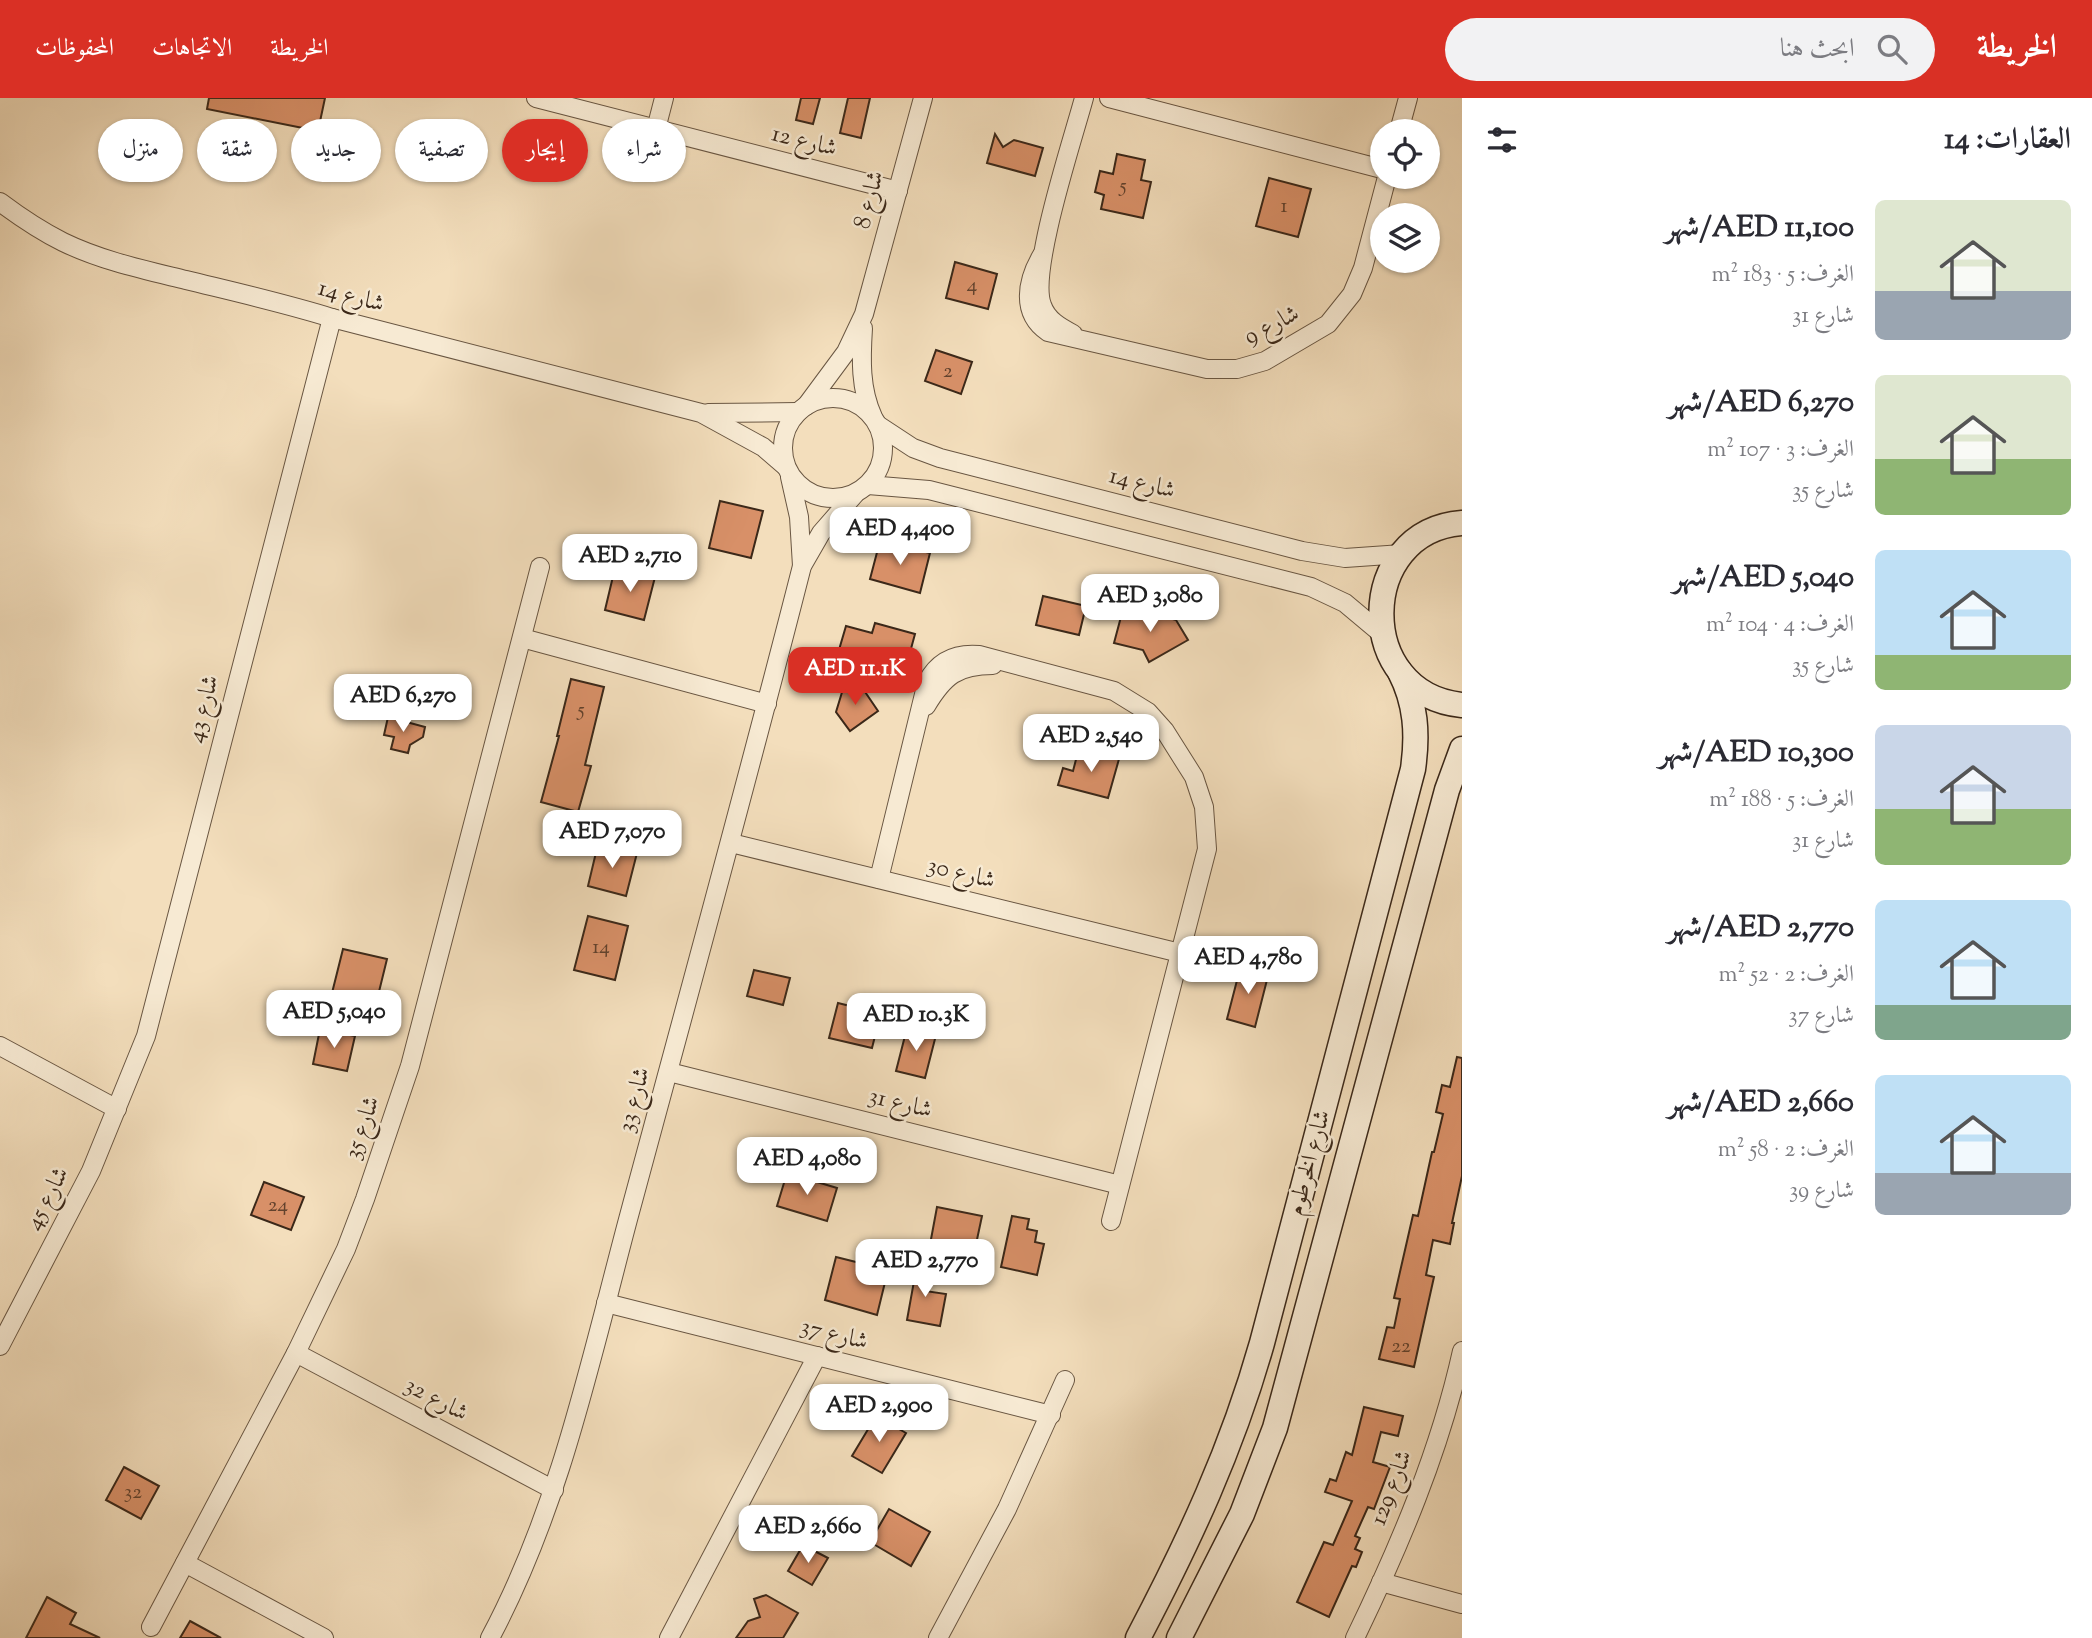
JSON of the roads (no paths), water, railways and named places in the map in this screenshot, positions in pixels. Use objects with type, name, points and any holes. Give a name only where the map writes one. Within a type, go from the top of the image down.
[{"type":"main road","points":[[1382,634],[1382,592],[1390,572],[1402,554],[1417,540],[1460,521]]},
{"type":"main road","name":"شارع الخرطوم","points":[[1138,1638],[1209,1495],[1240,1416],[1266,1330],[1413,769],[1417,731],[1415,712],[1409,691],[1389,654],[1382,634]]},
{"type":"main road","points":[[1400,672],[1415,686],[1433,697],[1462,705]]},
{"type":"main road","name":"شارع الخرطوم","points":[[1179,1638],[1232,1536],[1260,1472],[1275,1429],[1447,790],[1462,750]]},
{"type":"street","name":"شارع 12","points":[[536,98],[617,119]]},
{"type":"street","points":[[659,119],[664,98]]},
{"type":"street","name":"شارع 8","points":[[802,409],[846,352],[864,314],[923,98]]},
{"type":"street","name":"شارع 9","points":[[1084,98],[1042,254],[1039,295],[1045,311],[1056,324],[1079,338],[1207,369],[1237,369],[1265,361],[1328,324],[1352,294],[1363,268],[1384,189]]},
{"type":"street","points":[[1109,98],[1370,166]]},
{"type":"street","points":[[1402,119],[1408,98]]},
{"type":"street","name":"شارع 12","points":[[686,137],[898,191]]},
{"type":"street","name":"شارع 14","points":[[0,202],[42,231],[97,256],[701,414],[762,447],[787,470]]},
{"type":"street","name":"شارع 8","points":[[864,314],[861,365],[865,393],[876,422]]},
{"type":"street","name":"شارع 43","points":[[117,1110],[142,1048],[155,1006],[332,318]]},
{"type":"street","points":[[862,490],[882,464],[883,438],[876,422],[863,407],[835,398],[820,400],[802,409],[789,423],[783,452],[787,470],[799,486],[811,494],[841,498],[862,490],[929,489],[1311,587],[1345,603],[1382,634]]},
{"type":"street","name":"شارع 14","points":[[701,414],[802,409]]},
{"type":"street","name":"شارع 14","points":[[876,422],[913,448],[940,458],[1302,551],[1345,558],[1402,554]]},
{"type":"street","name":"شارع 33","points":[[787,470],[799,517],[802,566]]},
{"type":"street","name":"شارع 33","points":[[490,1638],[519,1579],[554,1490],[731,843],[802,566],[821,533],[862,490]]},
{"type":"street","name":"شارع 35","points":[[151,1627],[296,1353],[346,1249],[403,1087],[540,567]]},
{"type":"street","points":[[522,638],[766,704]]},
{"type":"street","points":[[879,879],[919,720],[948,676],[972,666],[1017,666],[1114,691],[1138,703],[1166,731],[1194,777],[1204,807],[1207,849],[1111,1221]]},
{"type":"street","name":"شارع 30","points":[[731,843],[1180,953]]},
{"type":"street","points":[[0,1046],[117,1110]]},
{"type":"street","name":"شارع 31","points":[[668,1072],[1120,1185]]},
{"type":"street","name":"شارع 45","points":[[0,1346],[90,1171],[117,1110]]},
{"type":"street","name":"شارع 37","points":[[606,1303],[1051,1415]]},
{"type":"street","name":"شارع 129","points":[[1355,1638],[1381,1583],[1456,1400],[1462,1351]]},
{"type":"street","name":"شارع 32","points":[[296,1353],[554,1490]]},
{"type":"street","points":[[669,1638],[817,1356]]},
{"type":"street","points":[[938,1638],[1002,1519],[1065,1380]]},
{"type":"street","points":[[185,1563],[324,1638]]},
{"type":"street","points":[[1381,1583],[1462,1604]]}]
